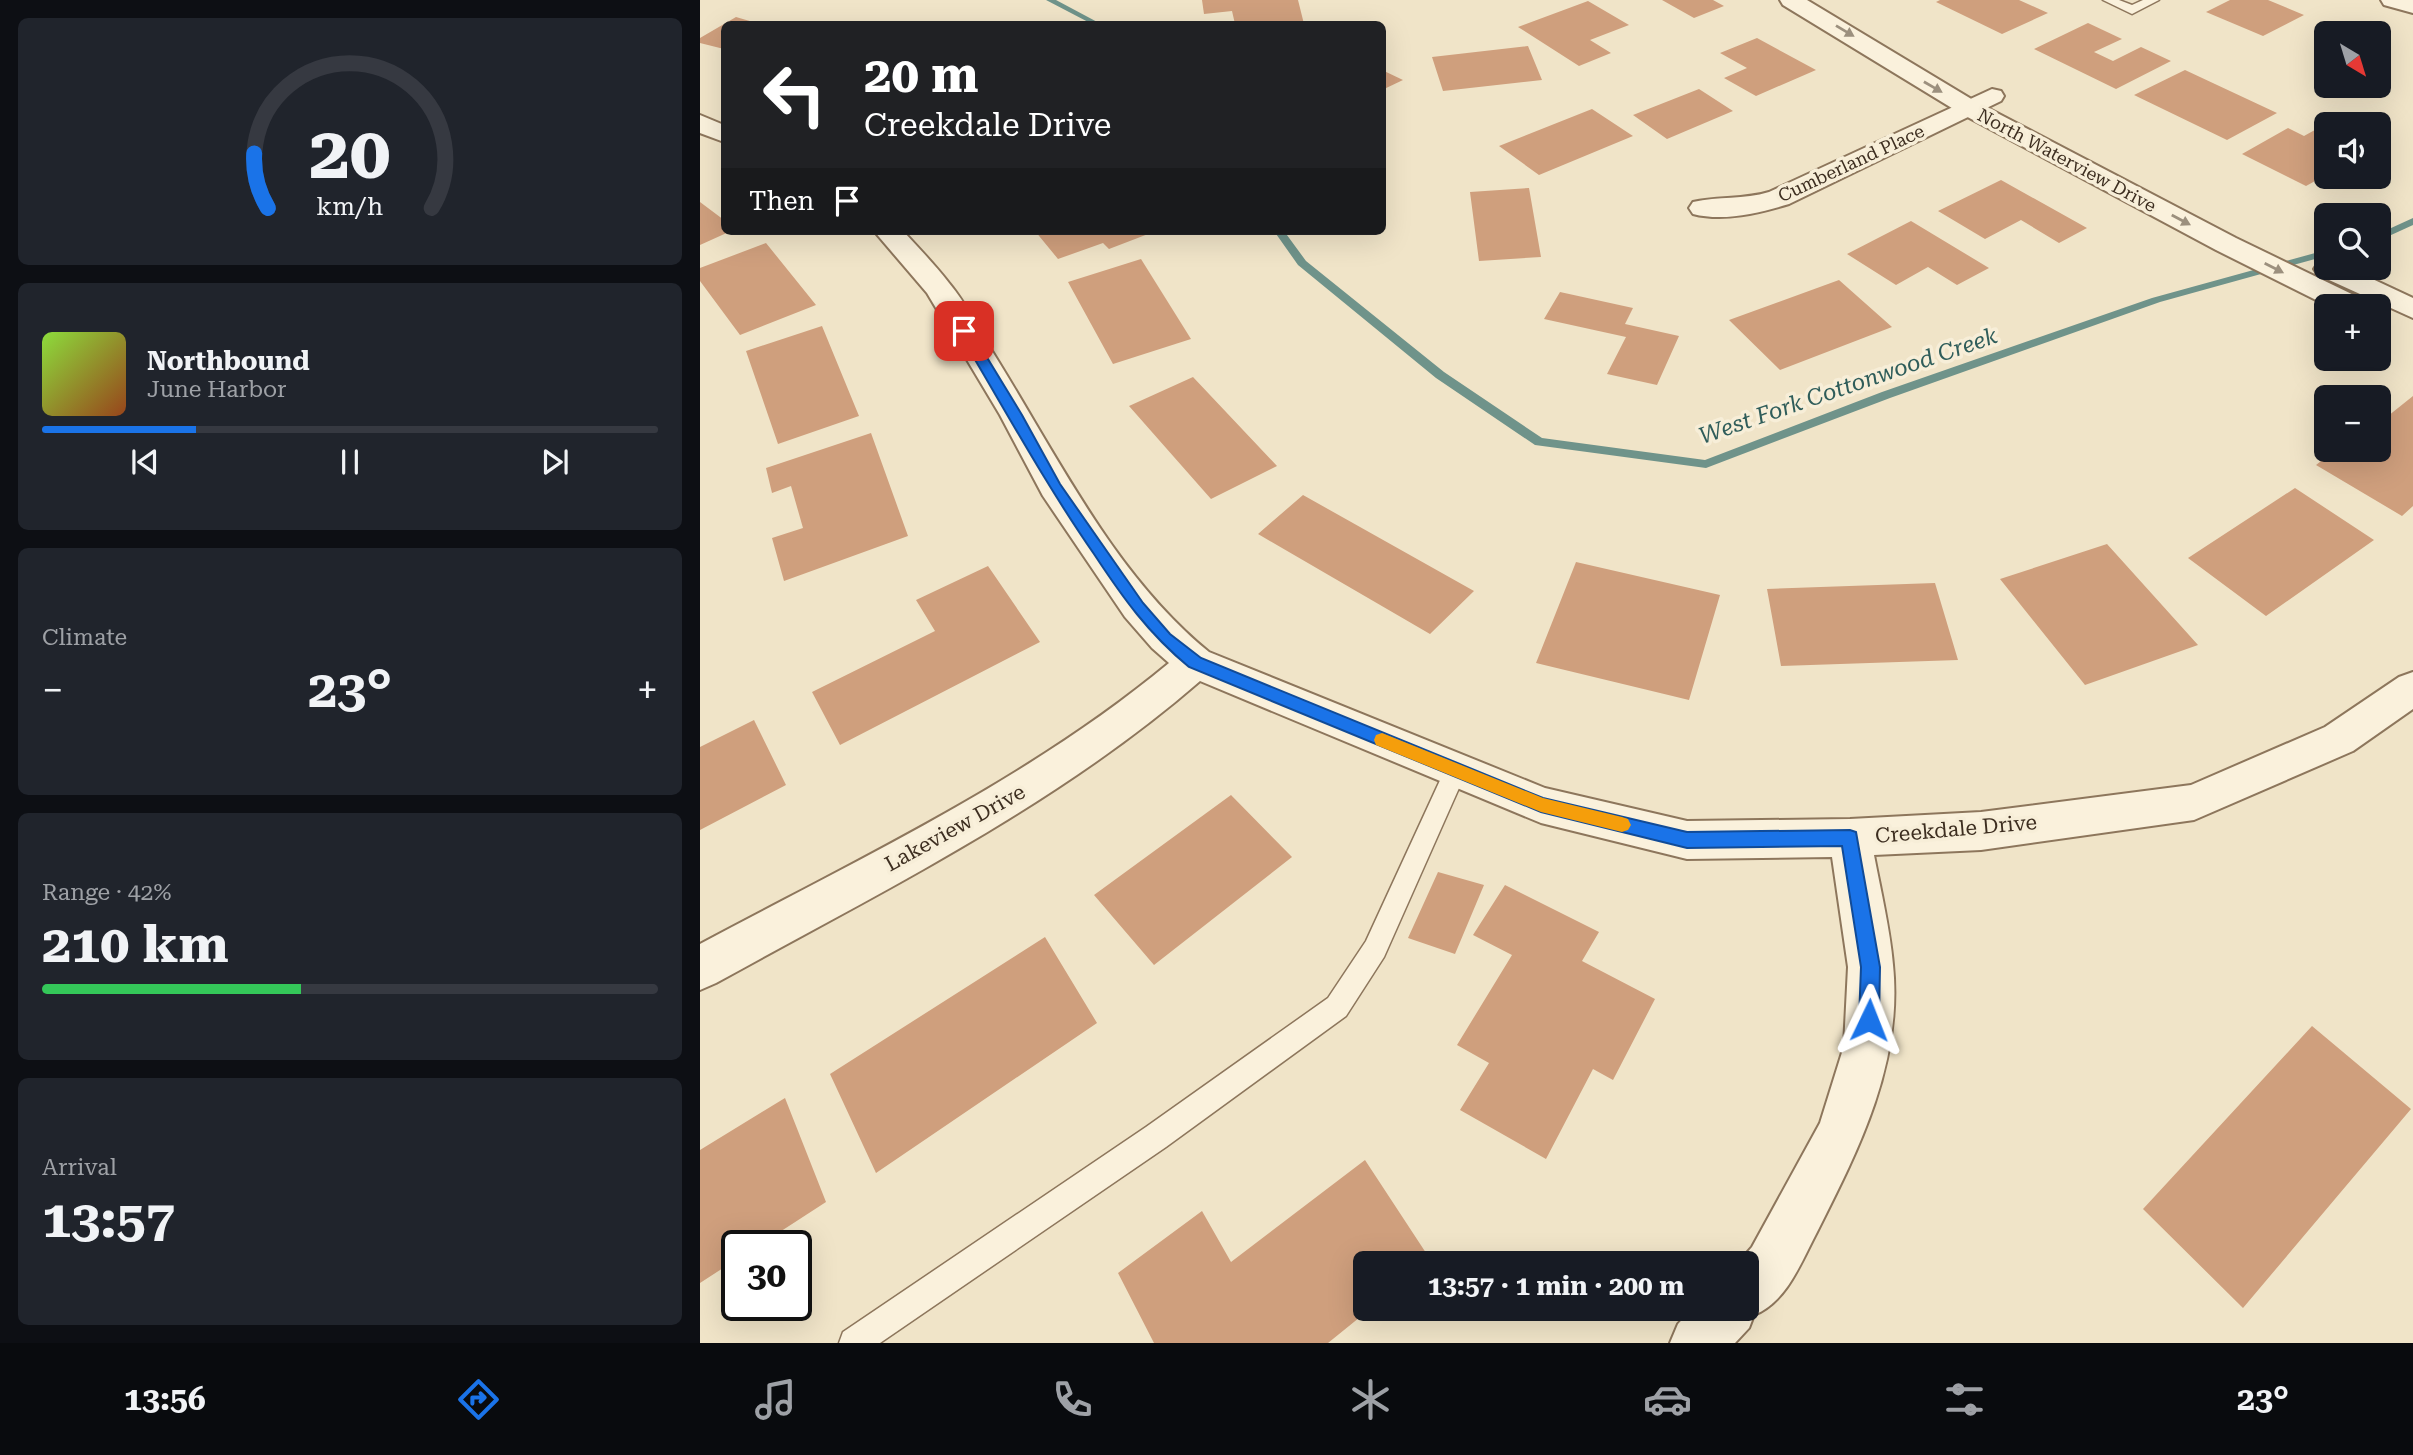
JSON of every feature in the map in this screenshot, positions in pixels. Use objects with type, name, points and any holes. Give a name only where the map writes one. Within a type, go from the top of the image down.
[{"type":"street","name":"North Waterview Drive","points":[[1791,0],[1980,102],[2226,244],[2314,273]]},
{"type":"street","name":"North Waterview Drive","points":[[1830,0],[1980,102],[2263,236],[2314,269]]},
{"type":"street","points":[[2392,0],[2413,6]]},
{"type":"street","name":"Cumberland Place","points":[[1703,208],[1752,205],[1779,198],[1980,102]]},
{"type":"street","points":[[700,123],[721,133]]},
{"type":"street","name":"Creekdale Drive","points":[[892,235],[939,289],[1016,415],[1055,486],[1138,607],[1165,638],[1195,663],[1541,805],[1687,840],[1850,838],[1981,831],[2194,802],[2339,739],[2413,688]]},
{"type":"street","name":"North Waterview Drive","points":[[2331,280],[2354,294]]},
{"type":"street","name":"North Waterview Drive","points":[[2391,304],[2413,309]]},
{"type":"street","points":[[2391,325],[2413,334]]},
{"type":"street","name":"Lakeview Drive","points":[[700,968],[995,807],[1073,758],[1136,713],[1195,663]]},
{"type":"street","points":[[1759,1278],[1771,1266],[1841,1133],[1868,1046],[1871,967],[1850,838]]},
{"type":"street","points":[[1697,1343],[1718,1321]]},
{"type":"lane","points":[[2109,0],[2132,10],[2153,0]]},
{"type":"lane","points":[[854,1343],[1156,1137],[1337,1006],[1375,948],[1456,770]]},
{"type":"building","points":[[1202,0],[1298,0],[1303,21],[1234,21],[1232,11],[1204,14]]},
{"type":"building","points":[[1662,0],[1713,0],[1724,6],[1694,18]]},
{"type":"building","points":[[2019,0],[2048,13],[2002,34],[1936,2]]},
{"type":"building","points":[[2230,0],[2268,0],[2304,15],[2263,36],[2206,12]]},
{"type":"building","points":[[1588,1],[1629,25],[1590,40],[1611,53],[1579,66],[1518,27]]},
{"type":"building","points":[[736,17],[750,21],[729,21]]},
{"type":"building","points":[[2088,23],[2122,39],[2094,52],[2113,61],[2141,47],[2171,61],[2116,89],[2034,49]]},
{"type":"building","points":[[721,26],[721,48],[700,43],[700,38]]},
{"type":"building","points":[[1757,38],[1816,70],[1756,96],[1724,78],[1747,68],[1720,53]]},
{"type":"building","points":[[1528,46],[1542,80],[1443,91],[1432,57]]},
{"type":"building","points":[[2185,70],[2277,113],[2227,140],[2134,95]]},
{"type":"building","points":[[1386,72],[1403,80],[1386,88]]},
{"type":"building","points":[[1699,89],[1733,111],[1667,139],[1633,115]]},
{"type":"building","points":[[1592,109],[1633,136],[1539,175],[1499,146]]},
{"type":"building","points":[[2288,128],[2304,136],[2314,130],[2314,182],[2306,186],[2242,154]]},
{"type":"building","points":[[2001,180],[2087,228],[2059,243],[2021,220],[1985,239],[1938,211]]},
{"type":"building","points":[[1529,188],[1541,257],[1479,261],[1470,192]]},
{"type":"building","points":[[700,202],[721,218],[722,235],[700,245]]},
{"type":"building","points":[[1911,221],[1989,268],[1957,285],[1928,267],[1896,285],[1847,254]]},
{"type":"building","points":[[1038,235],[1146,235],[1109,249],[1103,243],[1058,259]]},
{"type":"building","points":[[766,243],[816,305],[740,335],[700,281],[700,268]]},
{"type":"building","points":[[1141,259],[1191,339],[1113,364],[1068,282]]},
{"type":"building","points":[[1839,280],[1892,327],[1780,370],[1729,320]]},
{"type":"building","points":[[1560,292],[1633,308],[1625,324],[1679,336],[1657,385],[1607,374],[1626,337],[1544,319]]},
{"type":"building","points":[[822,326],[859,416],[778,444],[746,351]]},
{"type":"building","points":[[1193,377],[1277,466],[1211,499],[1129,406]]},
{"type":"building","points":[[2413,396],[2413,506],[2402,516],[2316,465],[2320,462],[2391,462],[2391,414]]},
{"type":"building","points":[[871,433],[908,536],[784,581],[772,538],[803,528],[791,486],[772,493],[766,468]]},
{"type":"building","points":[[2295,488],[2374,540],[2266,616],[2188,558]]},
{"type":"building","points":[[1303,495],[1474,591],[1430,634],[1258,534]]},
{"type":"building","points":[[2107,544],[2198,645],[2085,685],[2000,579]]},
{"type":"building","points":[[1576,562],[1720,595],[1689,700],[1536,663]]},
{"type":"building","points":[[988,566],[1040,642],[840,745],[812,692],[935,631],[916,600]]},
{"type":"building","points":[[1935,583],[1958,660],[1781,666],[1767,589]]},
{"type":"building","points":[[754,720],[786,785],[700,830],[700,747]]},
{"type":"building","points":[[1231,795],[1292,857],[1154,965],[1094,895]]},
{"type":"building","points":[[1438,872],[1484,885],[1455,954],[1408,938]]},
{"type":"building","points":[[1505,885],[1599,932],[1582,961],[1655,999],[1613,1080],[1593,1069],[1546,1159],[1460,1110],[1489,1063],[1457,1045],[1512,955],[1473,935]]},
{"type":"building","points":[[1045,937],[1097,1023],[876,1173],[830,1074]]},
{"type":"building","points":[[2312,1026],[2411,1109],[2243,1308],[2143,1209]]},
{"type":"building","points":[[785,1098],[826,1202],[783,1230],[721,1230],[721,1269],[700,1283],[700,1150]]},
{"type":"building","points":[[1365,1160],[1425,1251],[1353,1251],[1353,1321],[1355,1321],[1328,1343],[1154,1343],[1118,1273],[1202,1211],[1231,1262]]},
{"type":"waterway","name":"West Fork Cottonwood Creek","points":[[1050,0],[1091,21]]},
{"type":"waterway","name":"West Fork Cottonwood Creek","points":[[2391,232],[2413,221]]},
{"type":"waterway","name":"West Fork Cottonwood Creek","points":[[1282,235],[1302,263],[1440,375],[1539,442],[1706,464],[1886,395],[2156,300],[2314,256]]},
{"type":"slow traffic","points":[[1382,740],[1541,805],[1622,825]]},
{"type":"route","points":[[964,331],[1016,415],[1055,486],[1138,607],[1165,638],[1195,663],[1541,805],[1687,840],[1850,838],[1871,967],[1869,1020]]}]
